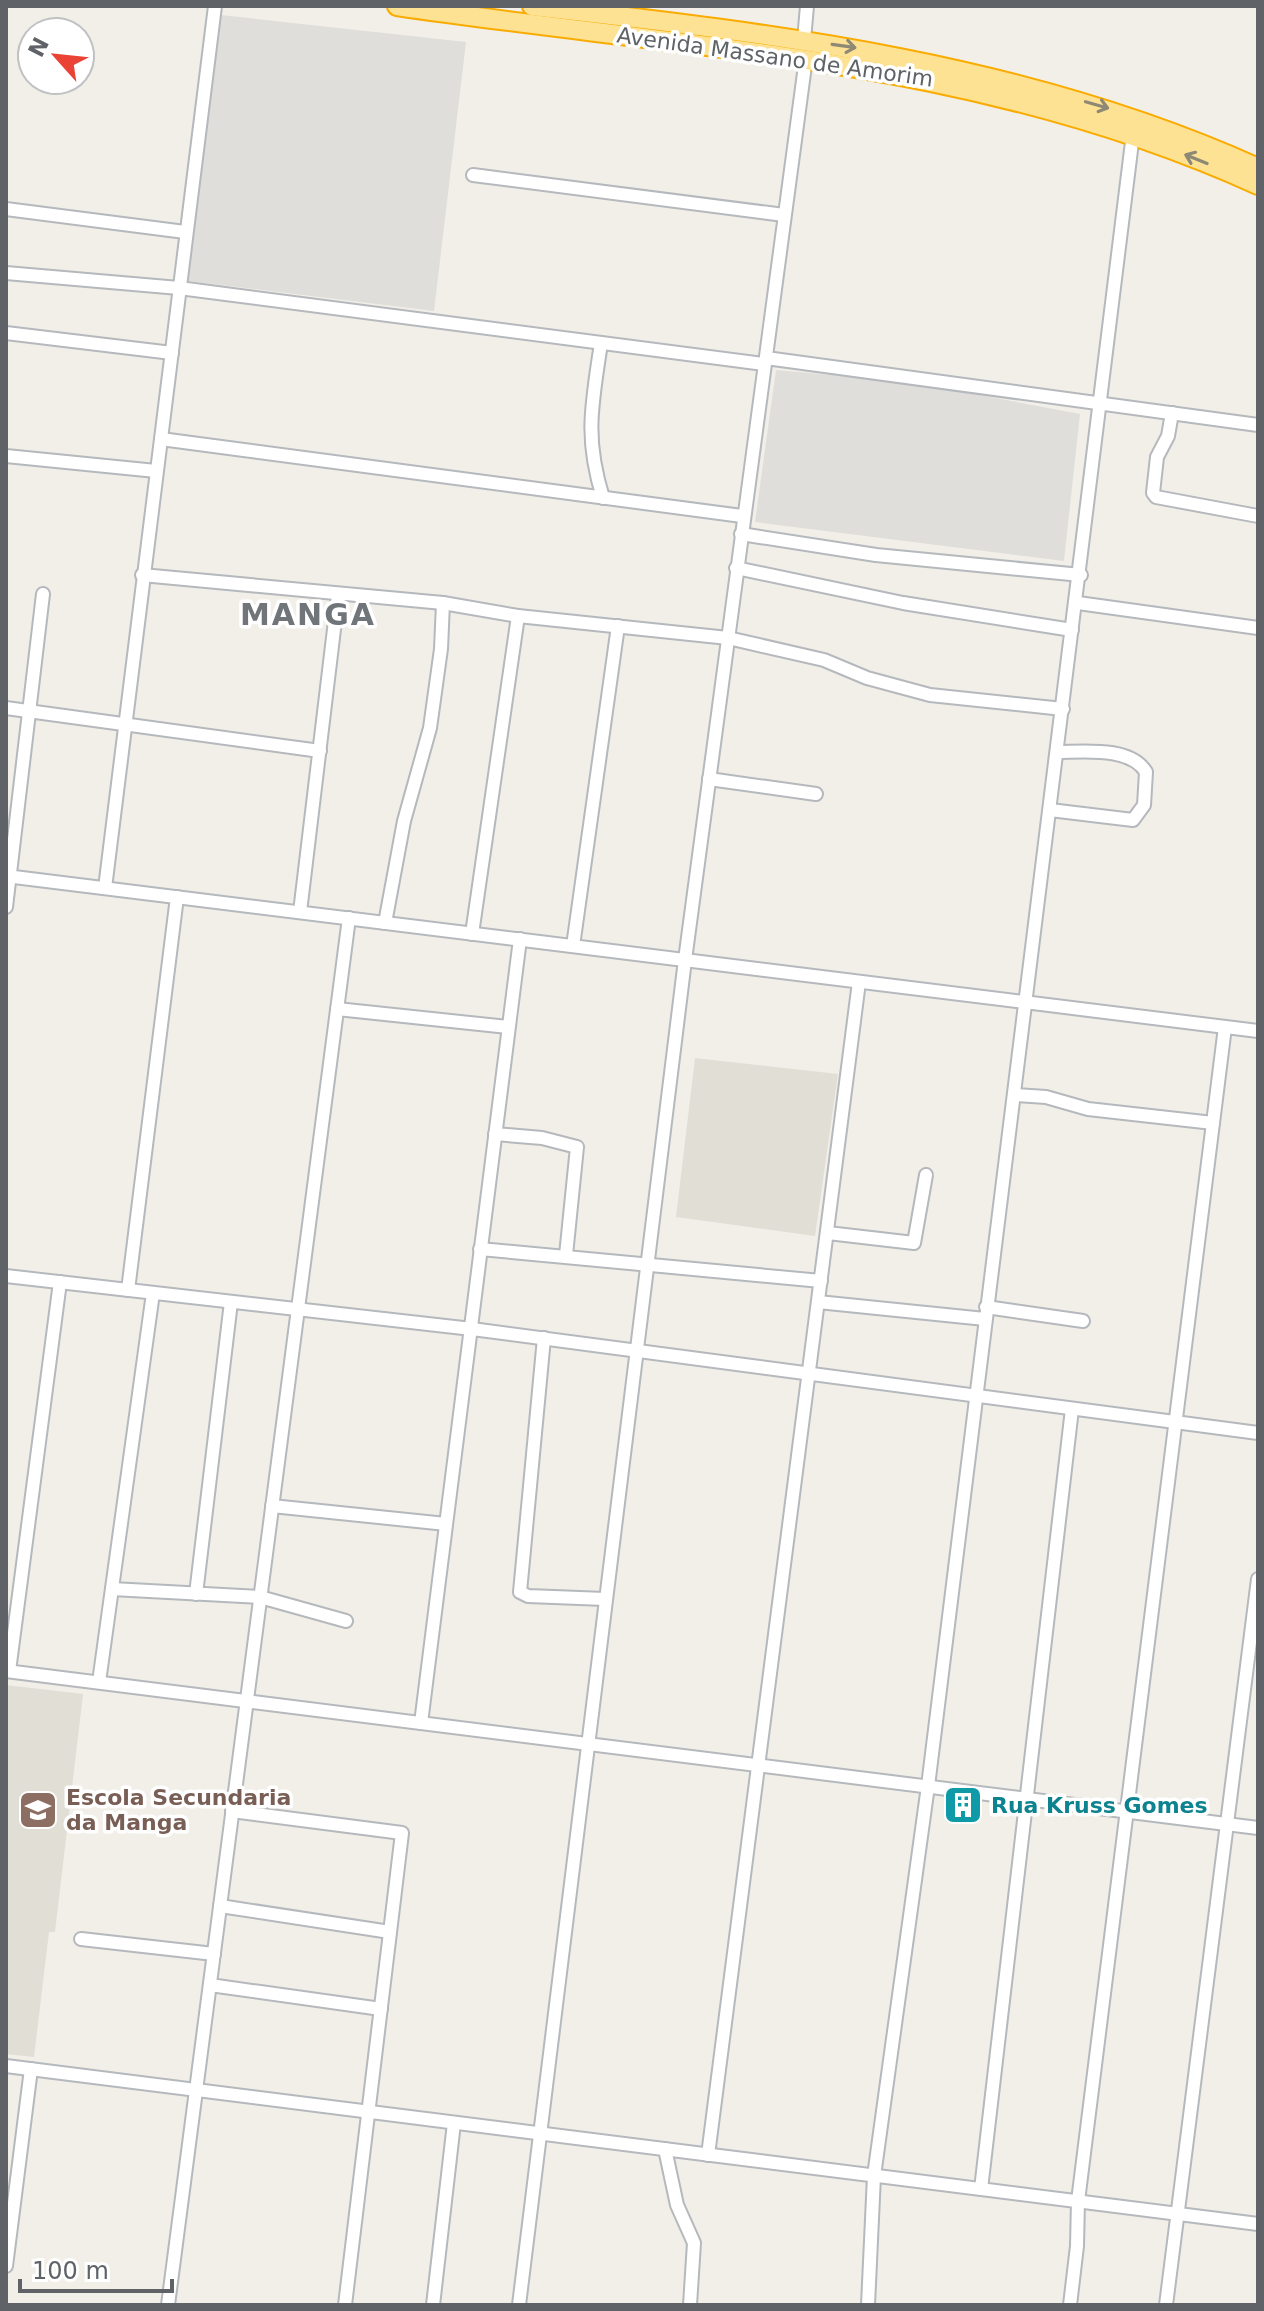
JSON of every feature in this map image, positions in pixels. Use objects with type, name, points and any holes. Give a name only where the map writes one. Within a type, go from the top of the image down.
[{"type":"highway","name":"Avenida Massano de Amorim","points":[[397,6],[459,15],[573,11],[805,49],[1133,134],[1258,185]]},
{"type":"highway","name":"Avenida Massano de Amorim","points":[[542,13],[805,49]]},
{"type":"highway","points":[[805,49],[933,62],[1104,107],[1258,168]]},
{"type":"street","points":[[105,888],[215,6]]},
{"type":"street","points":[[519,2305],[685,960],[805,49],[807,6]]},
{"type":"street","points":[[868,2305],[874,2176],[928,1786],[1072,630],[1078,603],[1133,134]]},
{"type":"street","points":[[473,175],[674,198],[784,215]]},
{"type":"street","points":[[6,209],[185,232]]},
{"type":"street","points":[[6,273],[179,288],[1258,425]]},
{"type":"street","points":[[6,333],[172,353]]},
{"type":"street","points":[[601,343],[590,409],[590,443],[603,498]]},
{"type":"street","points":[[1172,413],[1168,436],[1157,457],[1153,493],[1156,497],[1258,516]]},
{"type":"street","points":[[161,439],[742,516]]},
{"type":"street","points":[[6,456],[156,471]]},
{"type":"street","points":[[741,534],[876,555],[1081,575]]},
{"type":"street","points":[[736,568],[903,603],[1072,630]]},
{"type":"street","points":[[142,575],[338,596],[443,603],[518,616],[728,638],[824,660],[881,682],[930,695],[1063,709]]},
{"type":"street","points":[[6,907],[43,594]]},
{"type":"street","points":[[300,912],[338,596]]},
{"type":"street","points":[[385,923],[404,821],[430,728],[441,649],[443,603]]},
{"type":"street","points":[[1078,603],[1258,628]]},
{"type":"street","points":[[472,934],[518,616]]},
{"type":"street","points":[[573,946],[618,626]]},
{"type":"street","points":[[6,708],[320,751]]},
{"type":"street","points":[[1050,810],[1133,820],[1144,805],[1146,772],[1139,763],[1111,753],[1057,752]]},
{"type":"street","points":[[709,779],[816,794]]},
{"type":"street","points":[[6,787],[20,789]]},
{"type":"street","points":[[8,876],[1258,1031]]},
{"type":"street","points":[[128,1290],[177,897]]},
{"type":"street","points":[[168,2305],[349,918]]},
{"type":"street","points":[[421,1723],[520,939]]},
{"type":"street","points":[[708,2155],[859,982]]},
{"type":"street","points":[[337,1009],[508,1027]]},
{"type":"street","points":[[1070,2305],[1077,2246],[1078,2201],[1225,1027]]},
{"type":"street","points":[[1015,1095],[1046,1097],[1088,1109],[1213,1123]]},
{"type":"street","points":[[495,1134],[577,1147],[566,1255]]},
{"type":"street","points":[[828,1233],[914,1243],[926,1175]]},
{"type":"street","points":[[480,1249],[821,1281]]},
{"type":"street","points":[[6,1276],[544,1338],[1258,1433]]},
{"type":"street","points":[[60,1282],[8,1671],[1258,1828]]},
{"type":"street","points":[[99,1682],[153,1293]]},
{"type":"street","points":[[196,1594],[231,1302]]},
{"type":"street","points":[[818,1302],[1083,1321]]},
{"type":"street","points":[[544,1338],[520,1592],[528,1596],[605,1599]]},
{"type":"street","points":[[981,2189],[1072,1409]]},
{"type":"street","points":[[272,1506],[446,1524]]},
{"type":"street","points":[[1166,2305],[1258,1579]]},
{"type":"street","points":[[112,1589],[260,1597],[346,1621]]},
{"type":"street","points":[[232,1811],[402,1833],[345,2305]]},
{"type":"street","points":[[220,1906],[390,1932]]},
{"type":"street","points":[[81,1939],[214,1954]]},
{"type":"street","points":[[210,1985],[381,2009]]},
{"type":"street","points":[[6,2066],[1258,2224]]},
{"type":"street","points":[[6,2266],[31,2069]]},
{"type":"street","points":[[433,2305],[454,2123]]},
{"type":"street","points":[[665,2149],[677,2205],[694,2243],[690,2305]]},
{"type":"shaded area","points":[[221,15],[466,42],[434,311],[188,281]]},
{"type":"shaded area","points":[[776,370],[910,382],[1080,414],[1064,561],[755,522]]},
{"type":"shaded area","points":[[695,1058],[838,1074],[815,1236],[676,1217]]},
{"type":"shaded area","name":"Escola Secundaria da Manga","points":[[6,1685],[83,1694],[55,1932],[49,1932],[34,2057],[6,2054]]},
{"type":"place","name":"Rua Kruss Gomes","points":[[963,1805]]},
{"type":"place","name":"Escola Secundaria da Manga","points":[[38,1810]]},
{"type":"district","name":"MANGA","points":[[308,614]]}]
